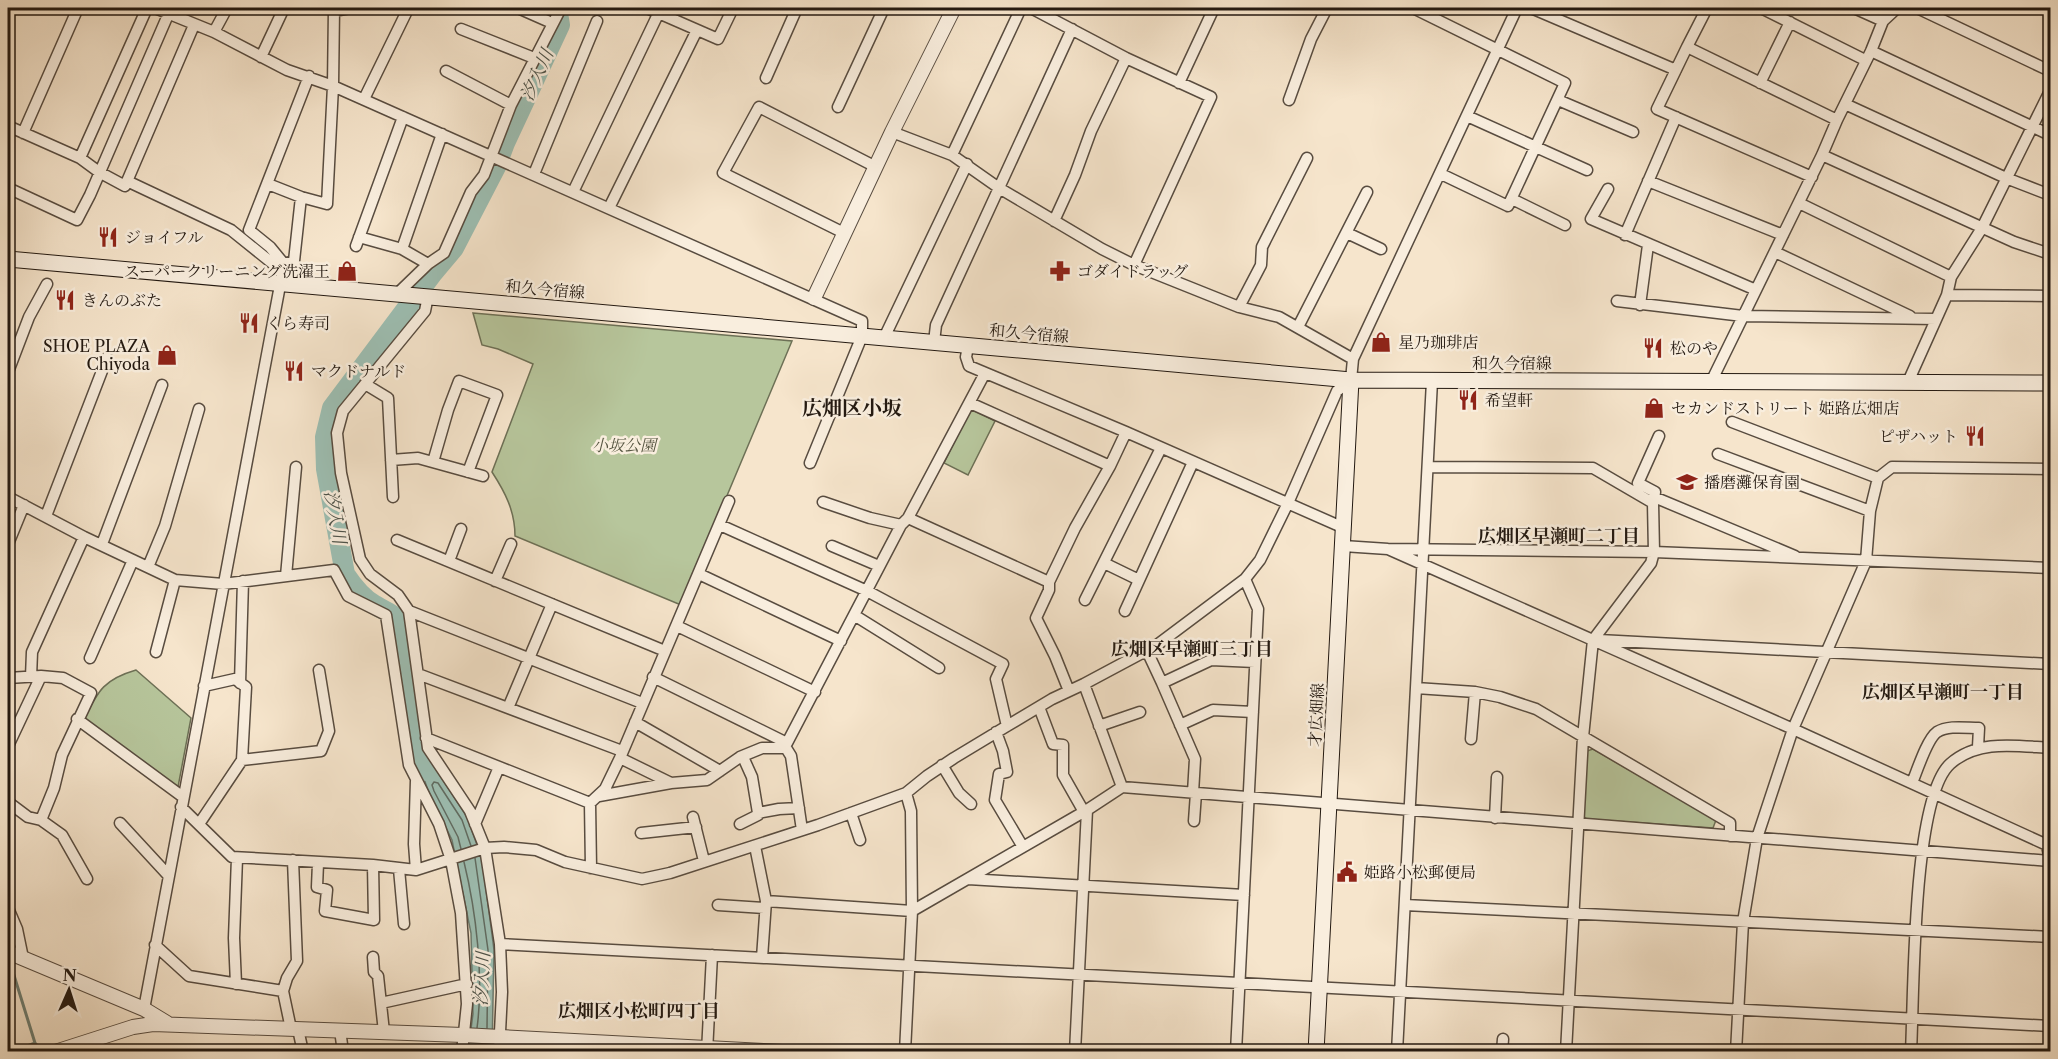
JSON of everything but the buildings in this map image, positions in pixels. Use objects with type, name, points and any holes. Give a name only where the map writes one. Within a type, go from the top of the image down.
[{"type":"main road","name":"和久今宿線","points":[[8,259],[282,273],[401,294],[1351,380],[2050,383]]},
{"type":"main road","name":"才広畑線","points":[[1316,1052],[1351,380]]},
{"type":"street","points":[[22,133],[78,8]]},
{"type":"street","points":[[80,158],[147,8]]},
{"type":"street","points":[[155,8],[170,10],[194,25],[214,32],[287,69],[364,99],[862,321],[862,336],[810,463]]},
{"type":"street","points":[[214,32],[226,8]]},
{"type":"street","points":[[261,57],[284,8]]},
{"type":"street","points":[[268,184],[327,204],[334,9],[350,8]]},
{"type":"street","points":[[518,8],[552,23]]},
{"type":"street","points":[[401,294],[428,264],[444,252],[471,192],[484,175],[511,105],[561,8]]},
{"type":"street","points":[[647,8],[659,10],[718,39],[734,8]]},
{"type":"street","points":[[766,78],[797,8]]},
{"type":"street","points":[[838,107],[884,8]]},
{"type":"street","points":[[814,298],[892,132],[954,8]]},
{"type":"street","points":[[952,155],[1021,8]]},
{"type":"street","points":[[1031,8],[1126,58],[1211,97],[1134,265]]},
{"type":"street","points":[[1179,83],[1214,8]]},
{"type":"street","points":[[1289,100],[1311,39],[1327,8]]},
{"type":"street","points":[[77,719],[182,802],[199,824],[232,857],[237,858],[374,865],[416,870],[485,848],[504,847],[536,850],[565,862],[642,879],[670,873],[755,846],[906,794],[942,765],[1006,726],[1147,651],[1245,579],[1260,560],[1288,503],[1336,391],[1351,380],[1353,359],[1441,174],[1516,8]]},
{"type":"street","points":[[1531,8],[1676,70]]},
{"type":"street","points":[[1707,8],[1657,109],[1812,177]]},
{"type":"street","points":[[1761,8],[2050,135]]},
{"type":"street","points":[[1854,8],[1883,21]]},
{"type":"street","points":[[1711,382],[1812,177],[1883,21],[1897,8]]},
{"type":"street","points":[[1917,8],[2050,71]]},
{"type":"street","points":[[1419,9],[1565,83],[1509,206],[1441,174]]},
{"type":"street","points":[[8,188],[77,220],[170,10]]},
{"type":"street","points":[[573,192],[659,10]]},
{"type":"street","points":[[364,99],[407,11]]},
{"type":"street","points":[[534,174],[597,21]]},
{"type":"street","points":[[1760,82],[1790,22]]},
{"type":"street","points":[[8,126],[80,158],[99,172],[125,186],[194,25]]},
{"type":"street","points":[[461,29],[534,58]]},
{"type":"street","points":[[934,342],[936,325],[1072,29]]},
{"type":"street","points":[[609,208],[697,30]]},
{"type":"street","points":[[1687,47],[1837,120]]},
{"type":"street","points":[[1054,220],[1075,175],[1091,131],[1126,58]]},
{"type":"street","points":[[446,71],[511,105]]},
{"type":"street","points":[[282,273],[270,247],[249,231],[309,76]]},
{"type":"street","points":[[1908,382],[1947,295],[1951,277],[1982,228],[2049,97]]},
{"type":"street","points":[[1557,100],[1633,132]]},
{"type":"street","points":[[1845,104],[2006,178],[2050,195]]},
{"type":"street","points":[[844,233],[723,173],[759,107],[876,167]]},
{"type":"street","points":[[1467,116],[1587,171]]},
{"type":"street","points":[[403,117],[357,242],[402,249],[428,264]]},
{"type":"street","points":[[1625,235],[1676,117]]},
{"type":"street","points":[[892,132],[952,155],[999,188],[1134,265],[1239,307],[1279,317],[1353,359]]},
{"type":"street","points":[[402,249],[442,134]]},
{"type":"street","points":[[1822,155],[2014,242],[2050,254]]},
{"type":"street","points":[[1239,307],[1261,265],[1262,247],[1307,158]]},
{"type":"street","points":[[884,338],[967,164]]},
{"type":"street","points":[[127,181],[231,230],[282,273]]},
{"type":"street","points":[[1648,181],[1783,235]]},
{"type":"street","points":[[1608,189],[1591,219],[1756,290]]},
{"type":"street","points":[[1298,327],[1367,192]]},
{"type":"street","points":[[144,1009],[282,273],[294,261],[302,197]]},
{"type":"street","points":[[1512,199],[1565,225]]},
{"type":"street","points":[[1799,202],[1951,277]]},
{"type":"street","points":[[1347,232],[1381,249]]},
{"type":"street","points":[[1640,305],[1648,245]]},
{"type":"street","points":[[1775,252],[1914,318]]},
{"type":"street","points":[[8,372],[29,317],[47,284]]},
{"type":"street","points":[[1947,295],[2050,296]]},
{"type":"street","points":[[428,296],[425,310],[343,411],[337,433],[341,473],[360,559],[370,574],[398,595],[409,611],[428,748],[470,811],[485,848],[500,944],[502,992],[499,1052]]},
{"type":"street","points":[[1617,301],[1743,316],[1936,319]]},
{"type":"street","points":[[968,346],[966,357],[969,366],[1344,528]]},
{"type":"street","points":[[46,516],[107,358]]},
{"type":"street","points":[[787,745],[879,566],[985,373]]},
{"type":"street","points":[[433,462],[459,381],[497,395],[468,472]]},
{"type":"street","points":[[1397,1052],[1432,381]]},
{"type":"street","points":[[365,384],[388,398],[393,497]]},
{"type":"street","points":[[102,544],[162,385]]},
{"type":"street","points":[[970,403],[1110,466]]},
{"type":"street","points":[[148,567],[165,526],[199,409]]},
{"type":"street","points":[[1732,422],[1878,478]]},
{"type":"street","points":[[1069,691],[1036,618],[1049,590],[1049,582],[1075,528],[1110,466],[1125,432]]},
{"type":"street","points":[[1566,1052],[1583,737],[1593,640],[1651,563],[1654,552],[1655,492],[1638,483],[1659,435]]},
{"type":"street","points":[[1085,600],[1161,448]]},
{"type":"street","points":[[1718,454],[1870,511]]},
{"type":"street","points":[[392,460],[418,458],[483,476]]},
{"type":"street","points":[[1125,611],[1192,462]]},
{"type":"street","points":[[286,576],[296,467]]},
{"type":"street","points":[[1428,467],[1593,468],[1654,500],[1804,559]]},
{"type":"street","points":[[1736,1052],[1743,922],[1757,838],[1792,729],[1866,561],[1870,511],[1878,478],[1892,467],[2050,469]]},
{"type":"street","points":[[8,497],[84,537],[175,580],[223,584],[334,570],[348,596],[386,615],[409,765],[439,824],[451,860],[461,913],[467,984],[462,1052]]},
{"type":"street","points":[[591,868],[595,800],[605,789],[621,755],[729,501]]},
{"type":"street","points":[[824,502],[870,518],[904,522],[1049,582]]},
{"type":"street","points":[[8,544],[24,505]]},
{"type":"street","points":[[720,525],[867,591],[1004,664],[996,679],[1006,726]]},
{"type":"street","points":[[449,561],[461,529]]},
{"type":"street","points":[[8,746],[36,677],[32,652],[84,537]]},
{"type":"street","points":[[397,540],[665,651]]},
{"type":"street","points":[[495,581],[511,544]]},
{"type":"street","points":[[832,546],[879,566]]},
{"type":"street","points":[[1343,546],[1388,549],[1654,552],[2050,568]]},
{"type":"street","points":[[718,905],[912,911],[1086,811],[1122,787],[1410,812],[2050,861],[2047,845],[1388,549]]},
{"type":"street","points":[[90,658],[133,560]]},
{"type":"street","points":[[1104,563],[1139,580]]},
{"type":"street","points":[[699,574],[841,641]]},
{"type":"street","points":[[1236,1052],[1258,609],[1245,579]]},
{"type":"street","points":[[156,652],[175,580]]},
{"type":"street","points":[[240,683],[243,582]]},
{"type":"street","points":[[508,708],[552,604]]},
{"type":"street","points":[[409,611],[642,703]]},
{"type":"street","points":[[854,615],[939,668]]},
{"type":"street","points":[[677,626],[815,692]]},
{"type":"street","points":[[1593,640],[2050,664]]},
{"type":"street","points":[[1147,651],[1195,759],[1194,821]]},
{"type":"street","points":[[1162,683],[1211,660],[1255,662]]},
{"type":"street","points":[[242,760],[321,751],[329,731],[319,670]]},
{"type":"street","points":[[418,674],[621,755],[671,783]]},
{"type":"street","points":[[653,677],[787,745],[791,756],[802,830]]},
{"type":"street","points":[[8,678],[63,678],[92,693],[77,719],[62,755],[54,788],[41,820]]},
{"type":"street","points":[[199,824],[242,760],[246,687],[235,679],[204,686]]},
{"type":"street","points":[[1084,684],[1122,787]]},
{"type":"street","points":[[1416,688],[1475,692],[1500,697],[1536,709],[1730,823],[1730,836]]},
{"type":"street","points":[[1471,739],[1475,692]]},
{"type":"street","points":[[1039,707],[1053,744],[1063,745],[1063,775],[1086,811],[1075,1052]]},
{"type":"street","points":[[1180,725],[1213,710],[1252,712]]},
{"type":"street","points":[[1099,726],[1140,712]]},
{"type":"street","points":[[635,722],[720,771]]},
{"type":"street","points":[[1912,783],[1931,738],[1937,732],[1951,728],[1979,728],[1978,747]]},
{"type":"street","points":[[996,732],[1007,772],[999,774],[995,800],[1023,847]]},
{"type":"street","points":[[426,738],[499,767],[595,800],[671,783],[707,780],[762,748],[787,745]]},
{"type":"street","points":[[1911,1052],[1921,851],[1933,792],[1949,765],[1978,747],[2000,745],[2050,748]]},
{"type":"street","points":[[743,757],[752,777],[758,813]]},
{"type":"street","points":[[942,765],[959,793],[971,804]]},
{"type":"street","points":[[475,824],[499,767]]},
{"type":"street","points":[[1495,818],[1497,777]]},
{"type":"street","points":[[416,781],[414,843],[416,870]]},
{"type":"street","points":[[905,1052],[912,911],[911,811],[906,794]]},
{"type":"street","points":[[8,802],[28,817],[41,820],[62,835],[87,879]]},
{"type":"street","points":[[740,824],[758,813],[779,808],[799,808]]},
{"type":"street","points":[[851,813],[860,840]]},
{"type":"street","points":[[640,833],[694,822],[704,861]]},
{"type":"street","points":[[120,823],[168,875]]},
{"type":"street","points":[[755,846],[766,905],[762,958]]},
{"type":"street","points":[[236,984],[234,938],[237,858]]},
{"type":"street","points":[[293,860],[297,961],[287,978],[283,991],[303,1052]]},
{"type":"street","points":[[318,863],[317,887],[327,890],[325,911],[374,920],[374,865]]},
{"type":"street","points":[[399,869],[404,924]]},
{"type":"street","points":[[968,879],[1244,895]]},
{"type":"street","points":[[1405,905],[2050,937]]},
{"type":"street","points":[[8,908],[17,930],[23,958]]},
{"type":"street","points":[[500,944],[2050,1026]]},
{"type":"street","points":[[155,945],[189,976],[283,991]]},
{"type":"street","points":[[8,952],[144,1009],[168,1024]]},
{"type":"street","points":[[707,1050],[712,955]]},
{"type":"street","points":[[373,957],[374,972],[378,976],[384,1032]]},
{"type":"street","points":[[381,1003],[467,984]]},
{"type":"street","points":[[55,1052],[133,1027],[168,1024],[499,1036],[707,1050],[782,1052]]},
{"type":"street","points":[[340,1030],[343,1052]]},
{"type":"street","points":[[1502,1052],[1503,1039]]},
{"type":"green space","name":"小坂公園","points":[[473,313],[792,341],[681,605],[515,536],[508,502],[492,472],[533,364],[498,349],[482,345]]},
{"type":"green space","points":[[971,409],[995,421],[968,475],[944,463]]},
{"type":"green space","points":[[136,670],[191,718],[178,787],[86,721],[85,718],[90,708],[104,687],[117,677]]},
{"type":"green space","points":[[1593,749],[1716,820],[1713,828],[1587,819],[1583,816],[1587,751]]},
{"type":"water","points":[[419,711],[426,754],[467,817],[482,859],[494,950],[492,1051],[468,1051],[473,1014],[471,933],[452,840],[429,793],[417,759]]},
{"type":"waterway","name":"汐入川","points":[[426,771],[416,744],[403,629],[394,616],[362,595],[345,574],[326,469],[325,437],[332,408],[454,248],[496,167],[560,25],[557,8]]},
{"type":"waterway","points":[[8,956],[35,1043],[43,1052]]},
{"type":"waterway","points":[[12,1052],[35,1043]]},
{"type":"place","name":"ジョイフル","points":[[108,237]]},
{"type":"place","name":"スーパークリーニング洗濯王","points":[[347,271]]},
{"type":"place","name":"ゴダイドラッグ","points":[[1060,271]]},
{"type":"place","name":"きんのぶた","points":[[65,300]]},
{"type":"place","name":"くら寿司","points":[[249,323]]},
{"type":"place","name":"星乃珈琲店","points":[[1381,342]]},
{"type":"place","name":"松のや","points":[[1653,348]]},
{"type":"place","name":"SHOE PLAZA Chiyoda","points":[[167,355]]},
{"type":"place","name":"マクドナルド","points":[[294,371]]},
{"type":"place","name":"希望軒","points":[[1468,400]]},
{"type":"place","name":"セカンドストリート 姫路広畑店","points":[[1654,408]]},
{"type":"place","name":"ピザハット","points":[[1975,436]]},
{"type":"place","name":"播磨灘保育園","points":[[1687,482]]},
{"type":"place","name":"姫路小松郵便局","points":[[1347,872]]},
{"type":"district","name":"広畑区小坂","points":[[852,408]]},
{"type":"district","name":"広畑区早瀬町二丁目","points":[[1559,536]]},
{"type":"district","name":"広畑区早瀬町三丁目","points":[[1192,649]]},
{"type":"district","name":"広畑区早瀬町一丁目","points":[[1943,692]]},
{"type":"district","name":"広畑区小松町四丁目","points":[[639,1011]]}]
